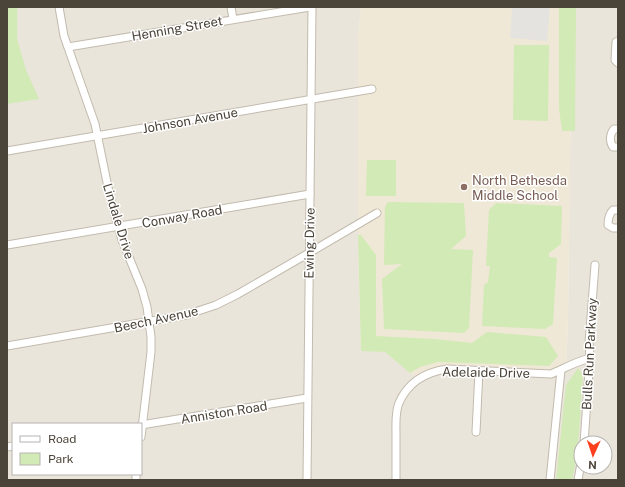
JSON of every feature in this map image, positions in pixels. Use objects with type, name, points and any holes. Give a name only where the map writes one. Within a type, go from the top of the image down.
[{"type":"street","name":"Lindale Drive","points":[[59,7],[64,36],[95,124],[110,197],[122,240],[142,289],[147,307],[151,337],[151,352],[142,425]]},
{"type":"street","points":[[231,7],[233,19]]},
{"type":"street","name":"Henning Street","points":[[68,47],[311,7]]},
{"type":"street","name":"Ewing Drive","points":[[307,480],[311,7]]},
{"type":"street","points":[[618,41],[616,42],[615,60],[618,63]]},
{"type":"street","name":"Johnson Avenue","points":[[7,151],[372,89]]},
{"type":"street","points":[[618,129],[614,129],[611,133],[610,143],[613,147],[618,147]]},
{"type":"street","name":"Conway Road","points":[[7,245],[310,194]]},
{"type":"street","points":[[618,210],[613,210],[610,213],[608,225],[613,228],[618,228]]},
{"type":"street","name":"Beech Avenue","points":[[7,346],[186,315],[216,305],[310,253],[377,213]]},
{"type":"street","name":"Bulls Run Parkway","points":[[585,435],[590,358],[589,343],[595,265]]},
{"type":"street","name":"Adelaide Drive","points":[[396,480],[396,415],[399,403],[408,388],[418,379],[434,371],[447,369],[551,374],[576,361],[590,358]]},
{"type":"street","points":[[550,480],[561,370]]},
{"type":"street","points":[[476,432],[479,371]]},
{"type":"street","name":"Anniston Road","points":[[142,425],[307,398]]},
{"type":"shaded area","points":[[7,7],[361,7],[358,38],[358,246],[361,350],[385,352],[434,371],[566,368],[572,7],[618,7],[618,480],[7,480]]},
{"type":"shaded area","name":"North Bethesda Middle School","points":[[361,7],[572,7],[566,368],[551,374],[447,369],[417,379],[385,352],[361,351],[358,246],[358,38]]},
{"type":"shaded area","points":[[512,7],[550,7],[547,41],[510,38]]},
{"type":"green space","points":[[7,7],[17,7],[17,39],[26,70],[39,99],[7,104]]},
{"type":"green space","points":[[559,7],[576,7],[575,131],[562,131],[559,108]]},
{"type":"green space","points":[[514,45],[549,45],[548,121],[513,120]]},
{"type":"green space","points":[[367,160],[396,160],[396,196],[366,196]]},
{"type":"green space","points":[[388,202],[464,203],[466,236],[451,249],[473,250],[469,328],[464,333],[384,329],[382,279],[402,264],[384,265],[385,207]]},
{"type":"green space","points":[[496,203],[562,206],[561,244],[549,253],[549,257],[557,258],[553,324],[545,329],[482,326],[484,285],[488,282],[490,266],[486,266],[489,210]]},
{"type":"green space","points":[[358,235],[361,235],[376,255],[376,336],[435,339],[472,343],[487,332],[546,337],[558,356],[549,366],[438,362],[420,367],[410,373],[385,352],[361,351]]},
{"type":"green space","points":[[578,368],[583,375],[578,435],[573,435],[573,475],[572,480],[556,480],[566,385]]},
{"type":"place","name":"North Bethesda Middle School","points":[[464,187]]}]
